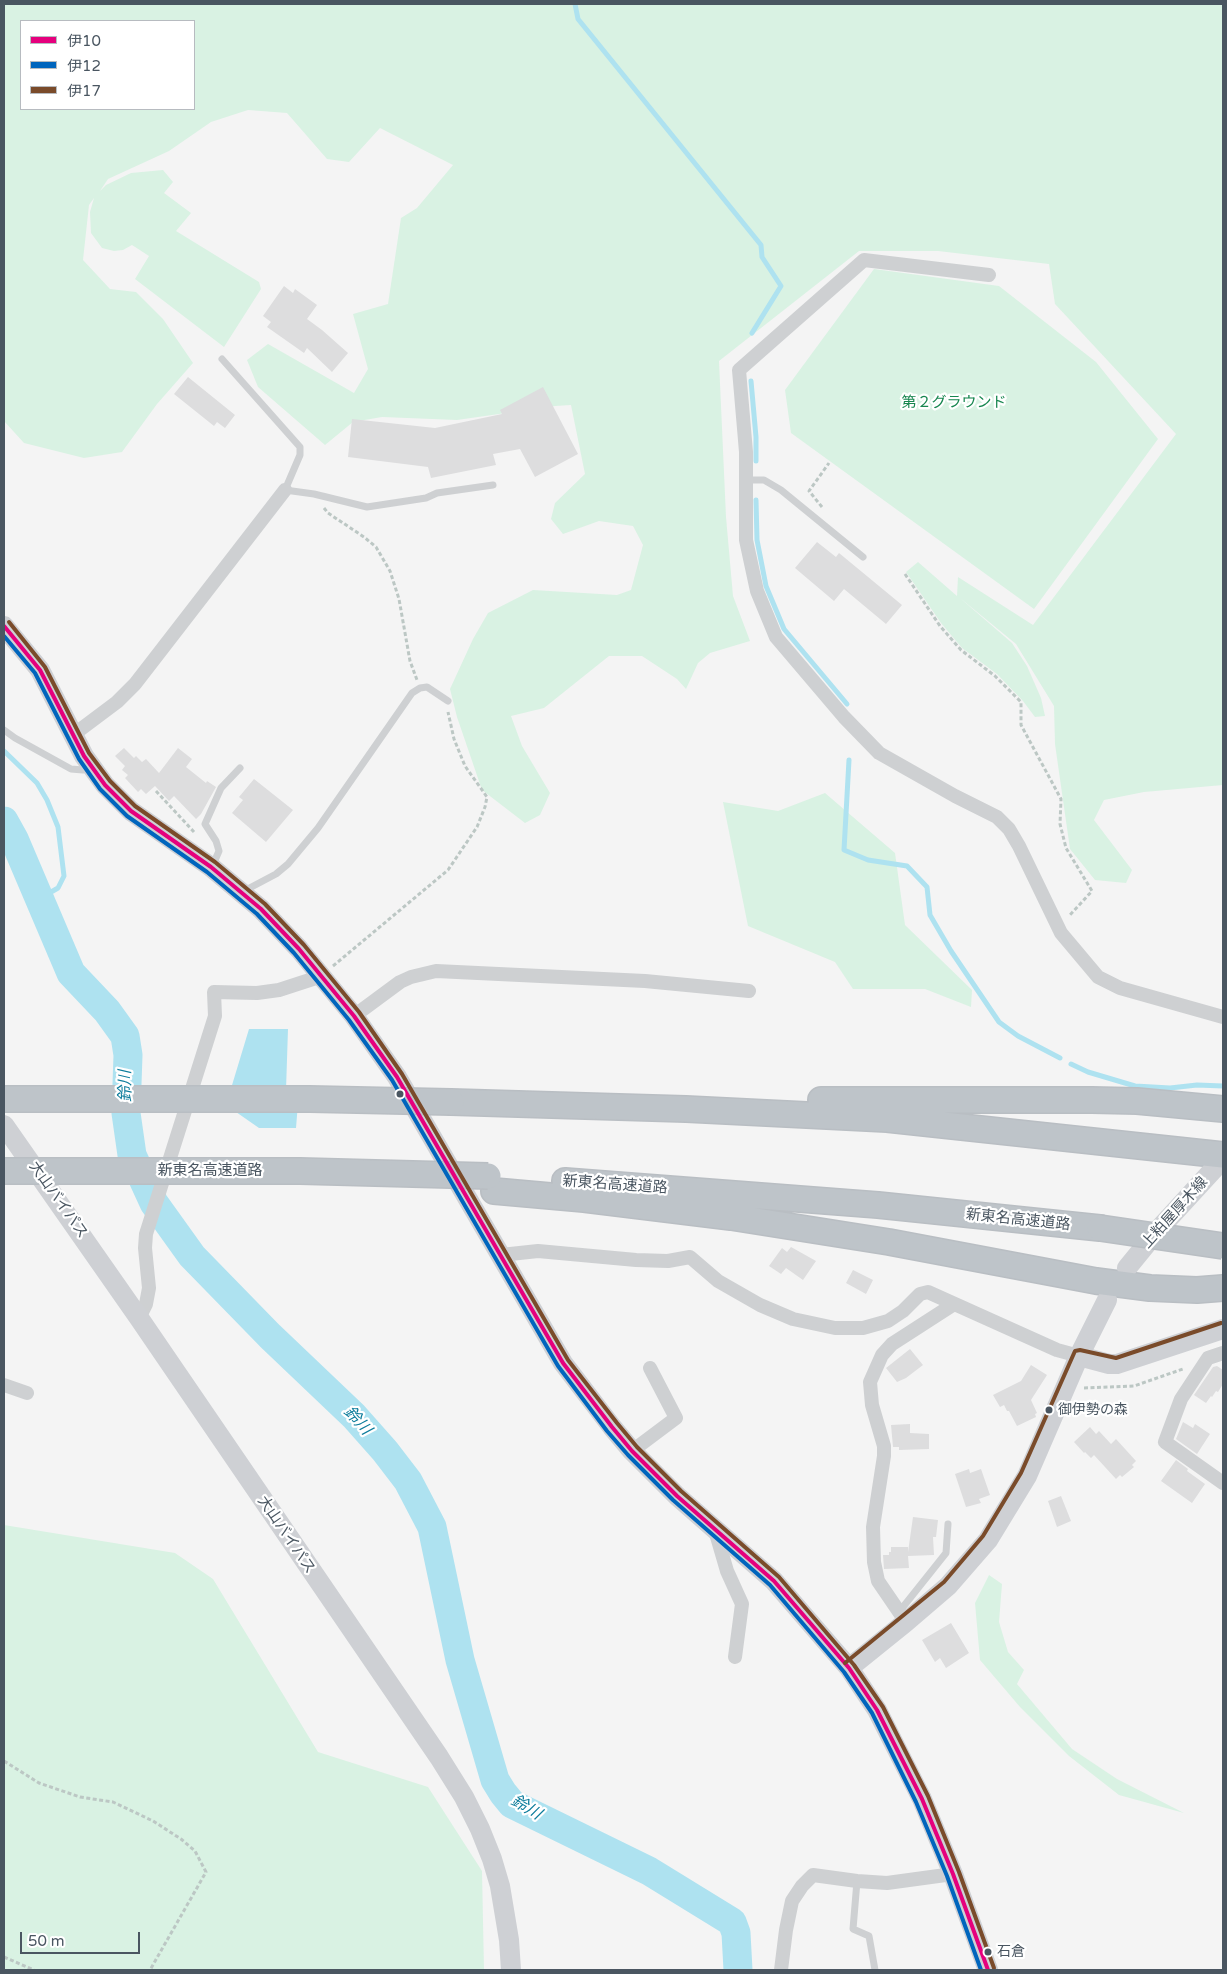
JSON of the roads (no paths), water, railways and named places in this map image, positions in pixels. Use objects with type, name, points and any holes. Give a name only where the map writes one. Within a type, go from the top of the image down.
[{"type":"highway","points":[[4,1099],[310,1099],[686,1109],[889,1109],[1137,1101],[1223,1109]]},
{"type":"highway","points":[[889,1109],[1223,1155]]},
{"type":"highway","name":"新東名高速道路","points":[[4,1171],[300,1171],[868,1204],[1100,1228],[1223,1246]]},
{"type":"highway","points":[[491,1183],[731,1217],[889,1242],[1096,1281],[1150,1288],[1197,1290],[1223,1288]]},
{"type":"main road","points":[[4,626],[40,670],[90,766],[105,785],[131,811],[211,867],[242,892],[275,923],[322,976],[354,1016],[397,1077],[563,1363],[632,1451],[677,1496],[774,1581],[849,1668],[868,1695],[898,1749],[922,1799],[953,1874],[988,1970]]},
{"type":"main road","name":"大山バイパス","points":[[4,1125],[139,1318],[439,1756],[464,1797],[480,1829],[500,1886],[509,1940],[511,1970]]},
{"type":"main road","name":"上粕屋厚木線","points":[[1127,1268],[1158,1230],[1223,1159]]},
{"type":"main road","points":[[849,1668],[902,1617],[948,1586],[993,1533],[1027,1476],[1107,1300]]},
{"type":"main road","points":[[1080,1356],[1109,1364],[1117,1364],[1223,1330]]},
{"type":"street","points":[[989,275],[864,260],[740,370],[746,452],[746,540],[757,591],[776,637],[844,717],[879,753],[989,813],[1009,829],[1059,928],[1098,977],[1110,984],[1223,1016]]},
{"type":"street","points":[[73,735],[116,702],[135,684],[286,490]]},
{"type":"street","points":[[354,1016],[400,982],[411,977],[436,971],[645,981],[749,991]]},
{"type":"street","points":[[139,1318],[146,1304],[149,1288],[145,1248],[146,1234],[215,1016],[214,992],[257,993],[279,990],[322,976]]},
{"type":"street","points":[[501,1255],[538,1251],[636,1260],[668,1261],[690,1257],[718,1281],[760,1305],[793,1319],[835,1328],[863,1328],[888,1321],[903,1311],[923,1292],[931,1293],[1057,1350],[1080,1356]]},
{"type":"street","points":[[902,1617],[878,1581],[874,1562],[873,1526],[884,1451],[872,1406],[870,1382],[882,1355],[892,1344],[954,1304]]},
{"type":"street","points":[[1223,1353],[1208,1358],[1182,1399],[1165,1442],[1223,1483]]},
{"type":"street","points":[[632,1451],[676,1418],[650,1368]]},
{"type":"street","points":[[4,1385],[27,1393]]},
{"type":"street","points":[[715,1529],[727,1570],[742,1604],[735,1657]]},
{"type":"street","points":[[781,1970],[792,1901],[802,1886],[813,1875],[887,1883],[953,1874]]},
{"type":"lane","points":[[222,359],[300,447],[300,455],[286,490],[309,493],[367,507],[426,498],[437,493],[493,485]]},
{"type":"lane","points":[[746,480],[764,480],[782,490],[863,557]]},
{"type":"lane","points":[[242,892],[276,874],[288,864],[318,828],[412,693],[420,688],[427,687],[448,701]]},
{"type":"lane","points":[[4,730],[71,769],[83,770],[90,766]]},
{"type":"lane","points":[[211,867],[218,851],[216,841],[205,824],[221,788],[240,768]]},
{"type":"lane","points":[[902,1617],[946,1553],[948,1524]]},
{"type":"lane","points":[[858,1881],[853,1929],[869,1936],[875,1970]]},
{"type":"water","points":[[249,1029],[288,1029],[286,1090],[299,1091],[296,1128],[259,1128],[226,1105]]},
{"type":"waterway","points":[[575,4],[578,19],[761,245],[762,257],[781,286],[752,333]]},
{"type":"waterway","points":[[751,381],[756,461]]},
{"type":"waterway","points":[[756,500],[757,540],[766,586],[784,629],[847,704]]},
{"type":"waterway","points":[[4,751],[37,783],[47,800],[58,827],[64,876],[58,888],[39,899]]},
{"type":"waterway","points":[[849,760],[844,850],[868,860],[907,866],[927,887],[930,915],[951,951],[999,1022],[1018,1036],[1060,1058]]},
{"type":"waterway","name":"鈴川","points":[[4,821],[14,839],[71,973],[107,1011],[125,1036],[128,1055],[126,1113],[132,1155],[154,1203],[192,1256],[270,1336],[354,1416],[385,1451],[408,1481],[432,1527],[460,1660],[495,1780],[503,1793],[512,1804],[649,1871],[732,1922],[736,1933],[738,1970]]},
{"type":"waterway","points":[[1071,1064],[1088,1072],[1135,1086],[1170,1088],[1197,1085],[1223,1086]]},
{"type":"place","name":"御伊勢の森","points":[[1049,1410]]},
{"type":"place","name":"石倉","points":[[988,1952]]},
{"type":"park label","name":"第２グラウンド","points":[[954,403]]}]
